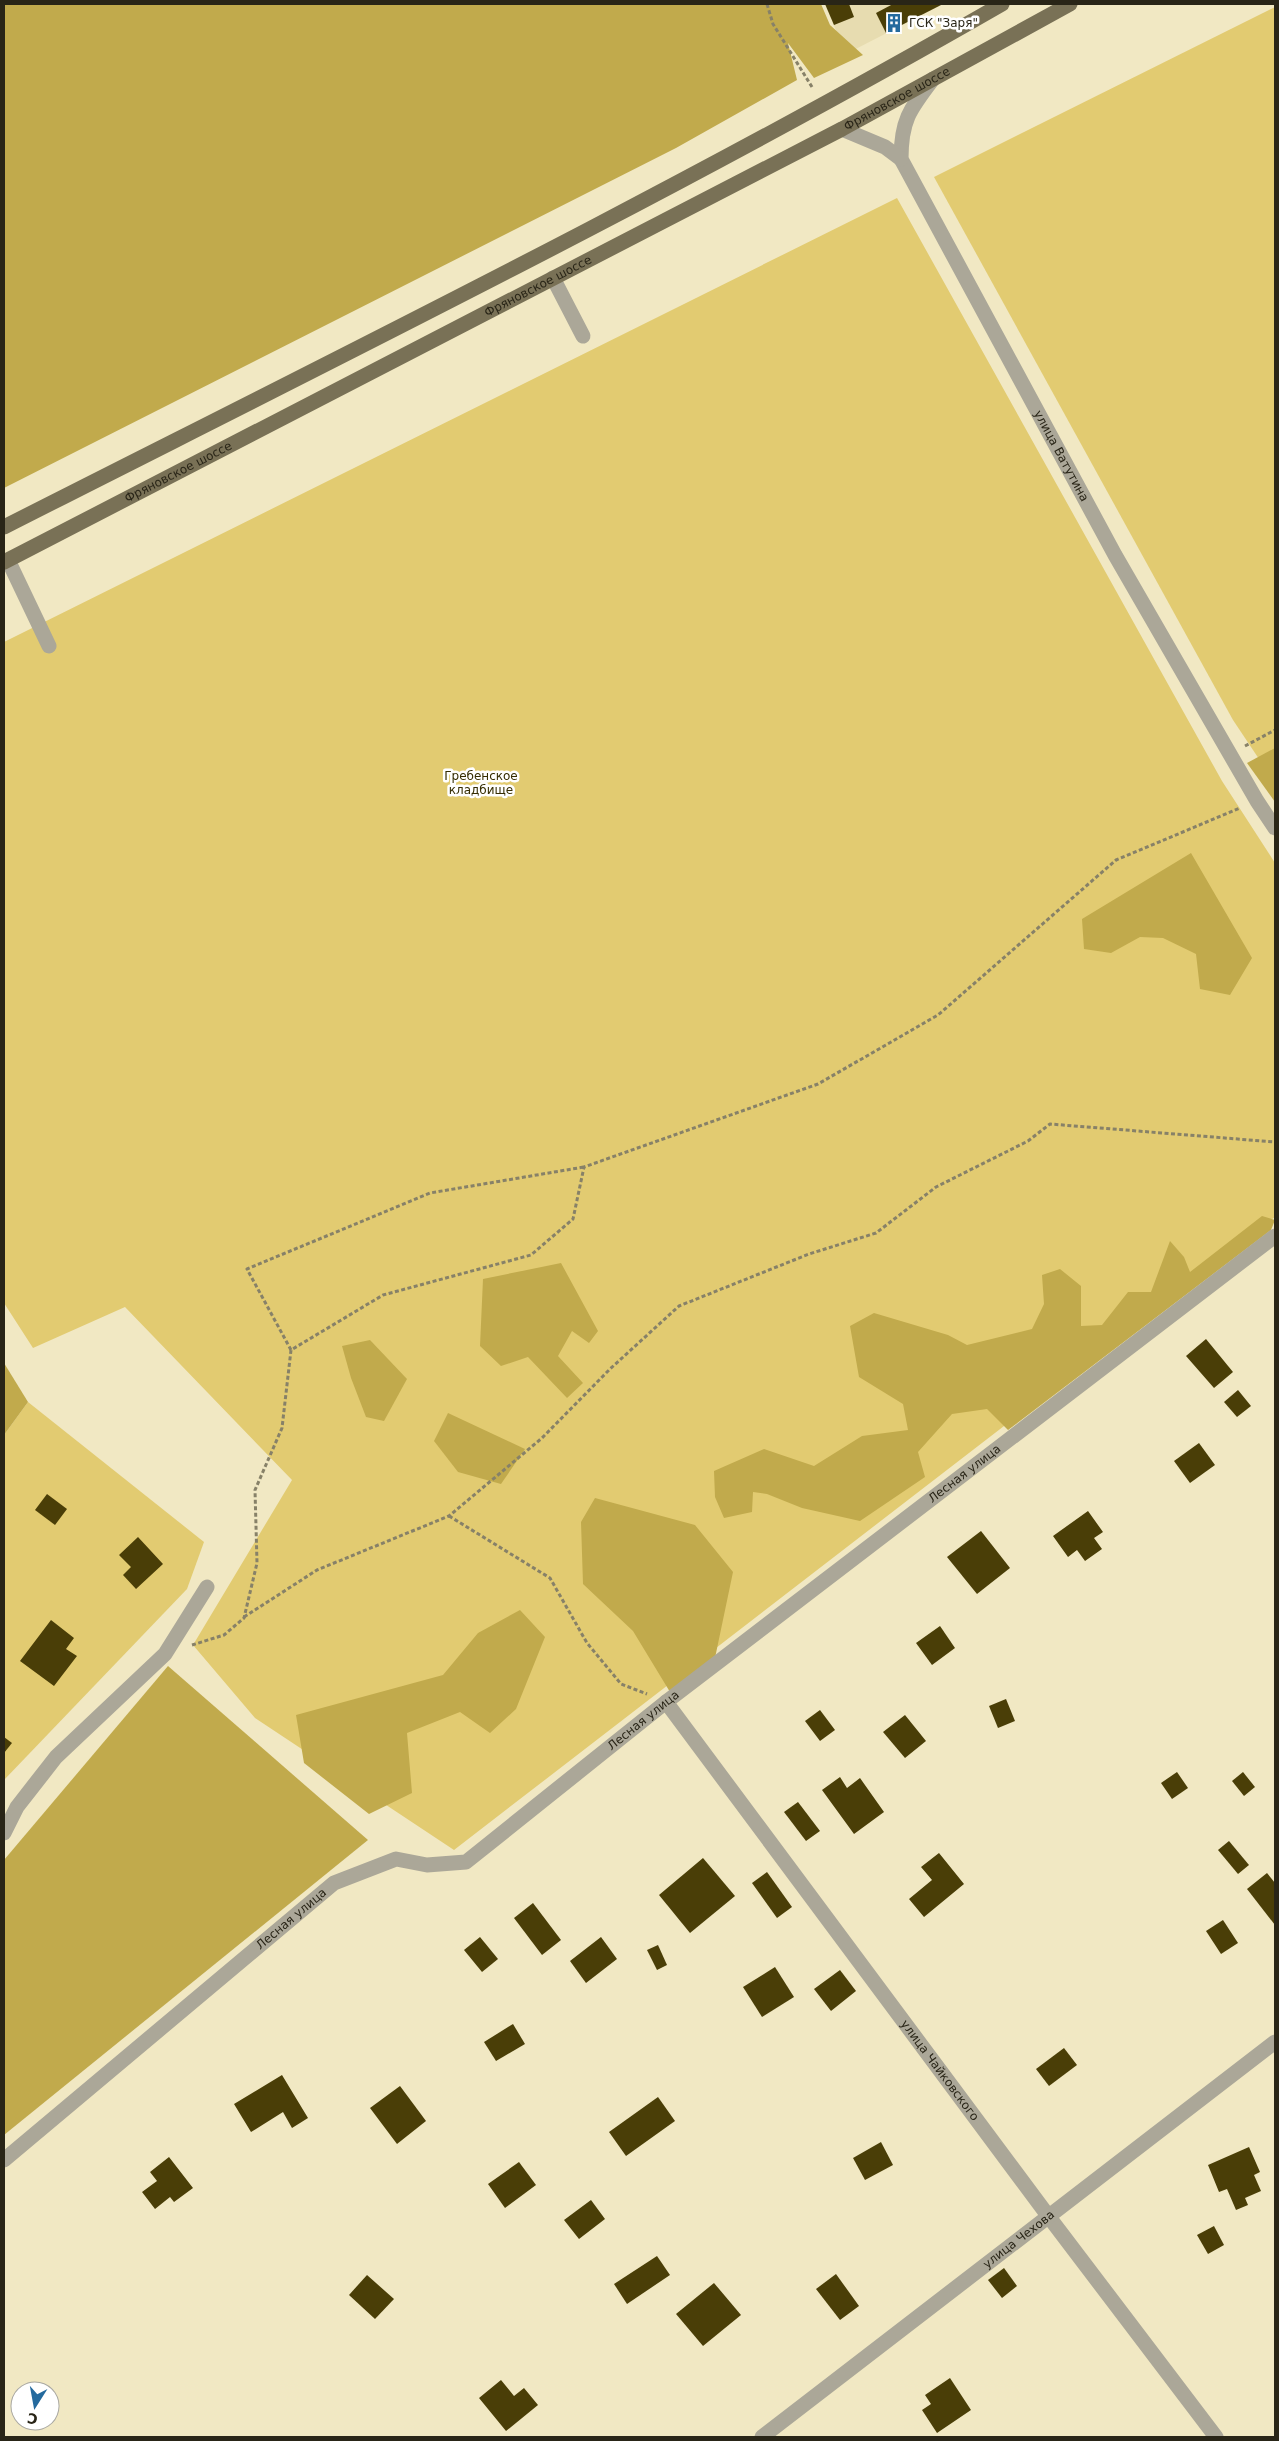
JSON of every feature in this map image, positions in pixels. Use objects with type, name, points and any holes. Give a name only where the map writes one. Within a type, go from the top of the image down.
[{"type":"main road","points":[[4,527],[658,195],[885,71],[1002,4]]},
{"type":"main road","name":"Фряновское шоссе","points":[[6,561],[842,129],[1070,4]]},
{"type":"street","points":[[901,159],[901,139],[909,110],[934,77]]},
{"type":"street","points":[[842,129],[885,147],[901,159]]},
{"type":"street","name":"улица Ватутина","points":[[901,159],[1110,546],[1256,801],[1275,828]]},
{"type":"street","points":[[553,278],[583,336]]},
{"type":"street","points":[[6,561],[49,646]]},
{"type":"street","name":"Лесная улица","points":[[4,2160],[334,1884],[396,1859],[427,1865],[466,1862],[666,1702],[1275,1236]]},
{"type":"street","points":[[4,1833],[17,1807],[56,1757],[164,1654],[207,1587]]},
{"type":"street","name":"улица Чайковского","points":[[666,1702],[1049,2217],[1216,2437]]},
{"type":"street","name":"улица Чехова","points":[[762,2437],[1275,2042]]},
{"type":"path","points":[[767,4],[773,24],[812,87]]},
{"type":"path","points":[[1230,753],[1275,730]]},
{"type":"path","points":[[244,1618],[257,1563],[255,1490],[282,1428],[291,1350],[247,1269],[430,1193],[584,1167],[818,1084],[938,1015],[1116,860],[1256,801]]},
{"type":"path","points":[[164,1654],[224,1634],[244,1618],[317,1570],[449,1516],[542,1438],[610,1368],[679,1306],[809,1254],[876,1233],[936,1187],[1028,1141],[1050,1124],[1275,1142]]},
{"type":"path","points":[[291,1350],[383,1295],[531,1255],[573,1219],[584,1167]]},
{"type":"path","points":[[449,1516],[550,1578],[587,1643],[621,1684],[666,1702]]},
{"type":"shaded area","points":[[4,4],[821,4],[830,25],[863,55],[814,78],[788,43],[797,80],[676,148],[4,488]]},
{"type":"shaded area","points":[[825,4],[943,4],[846,54]]},
{"type":"shaded area","points":[[1275,748],[1275,802],[1247,763]]},
{"type":"shaded area","points":[[1191,853],[1252,958],[1230,995],[1200,989],[1196,954],[1163,938],[1140,937],[1111,953],[1084,949],[1082,919]]},
{"type":"shaded area","points":[[1262,1216],[1275,1220],[1271,1230],[1008,1430],[987,1409],[952,1414],[918,1452],[925,1477],[860,1521],[802,1508],[767,1494],[753,1492],[752,1512],[724,1518],[715,1497],[714,1471],[764,1449],[814,1466],[862,1436],[908,1430],[903,1404],[859,1377],[850,1326],[874,1313],[948,1335],[967,1345],[1032,1329],[1044,1304],[1042,1275],[1060,1269],[1081,1286],[1081,1326],[1102,1325],[1128,1292],[1151,1292],[1170,1241],[1184,1257],[1190,1272]]},
{"type":"shaded area","points":[[561,1263],[598,1331],[589,1343],[572,1331],[558,1356],[583,1383],[567,1398],[528,1357],[501,1366],[480,1346],[483,1279]]},
{"type":"shaded area","points":[[370,1340],[407,1379],[384,1421],[366,1417],[351,1378],[342,1346]]},
{"type":"shaded area","points":[[4,1363],[28,1402],[4,1435]]},
{"type":"shaded area","points":[[448,1413],[525,1449],[501,1484],[458,1472],[434,1441]]},
{"type":"shaded area","points":[[595,1498],[695,1525],[733,1572],[715,1658],[670,1692],[633,1631],[583,1584],[581,1522]]},
{"type":"shaded area","points":[[520,1610],[545,1637],[516,1709],[490,1733],[460,1712],[407,1733],[412,1793],[369,1814],[304,1763],[296,1715],[443,1675],[478,1633]]},
{"type":"shaded area","points":[[168,1666],[368,1840],[4,2135],[4,1860]]},
{"type":"green space","points":[[1275,7],[1275,783],[1233,720],[934,177]]},
{"type":"green space","name":"Гребенское кладбище","points":[[897,198],[1222,781],[1275,863],[1275,1217],[454,1850],[255,1718],[193,1645],[292,1480],[125,1307],[33,1348],[4,1303],[4,642]]},
{"type":"green space","points":[[28,1402],[204,1542],[187,1589],[4,1780],[4,1435]]},
{"type":"building","points":[[825,4],[849,4],[854,17],[834,25]]},
{"type":"building","name":"ГСК \"Заря\"","points":[[893,4],[943,4],[886,33],[876,13]]},
{"type":"building","points":[[1206,1339],[1233,1372],[1214,1388],[1186,1356]]},
{"type":"building","points":[[1238,1390],[1251,1406],[1237,1417],[1224,1402]]},
{"type":"building","points":[[1199,1443],[1215,1465],[1190,1483],[1174,1461]]},
{"type":"building","points":[[47,1494],[67,1509],[55,1525],[35,1510]]},
{"type":"building","points":[[1088,1511],[1103,1532],[1094,1538],[1102,1549],[1085,1561],[1077,1550],[1068,1557],[1053,1536]]},
{"type":"building","points":[[981,1531],[1010,1568],[977,1594],[947,1557]]},
{"type":"building","points":[[138,1537],[163,1564],[136,1589],[123,1575],[131,1567],[119,1555]]},
{"type":"building","points":[[51,1620],[74,1638],[66,1649],[77,1656],[54,1686],[20,1661]]},
{"type":"building","points":[[940,1626],[955,1648],[932,1665],[916,1643]]},
{"type":"building","points":[[1006,1699],[1015,1721],[998,1728],[989,1706]]},
{"type":"building","points":[[820,1710],[835,1730],[820,1741],[805,1721]]},
{"type":"building","points":[[905,1715],[926,1741],[905,1758],[883,1732]]},
{"type":"building","points":[[4,1737],[12,1743],[4,1753]]},
{"type":"building","points":[[1177,1772],[1188,1788],[1172,1799],[1161,1783]]},
{"type":"building","points":[[1243,1772],[1255,1787],[1244,1796],[1232,1781]]},
{"type":"building","points":[[840,1777],[847,1788],[860,1778],[884,1812],[854,1834],[822,1790]]},
{"type":"building","points":[[798,1802],[820,1831],[806,1841],[784,1812]]},
{"type":"building","points":[[1229,1841],[1249,1865],[1238,1874],[1218,1850]]},
{"type":"building","points":[[939,1853],[964,1884],[924,1917],[909,1899],[932,1880],[921,1867]]},
{"type":"building","points":[[703,1858],[735,1896],[690,1933],[659,1895]]},
{"type":"building","points":[[767,1872],[792,1907],[777,1918],[752,1883]]},
{"type":"building","points":[[1267,1873],[1275,1883],[1275,1925],[1247,1889]]},
{"type":"building","points":[[533,1903],[561,1940],[542,1955],[514,1918]]},
{"type":"building","points":[[1223,1920],[1238,1943],[1221,1954],[1206,1931]]},
{"type":"building","points":[[480,1937],[498,1959],[482,1972],[464,1950]]},
{"type":"building","points":[[601,1937],[617,1959],[586,1983],[570,1961]]},
{"type":"building","points":[[658,1945],[667,1965],[657,1970],[647,1950]]},
{"type":"building","points":[[775,1967],[794,1997],[762,2017],[743,1987]]},
{"type":"building","points":[[840,1970],[856,1991],[831,2011],[814,1989]]},
{"type":"building","points":[[513,2024],[525,2044],[496,2061],[484,2042]]},
{"type":"building","points":[[1064,2048],[1077,2065],[1049,2086],[1036,2069]]},
{"type":"building","points":[[282,2075],[308,2118],[292,2128],[283,2112],[251,2132],[234,2104]]},
{"type":"building","points":[[400,2086],[426,2121],[397,2144],[370,2108]]},
{"type":"building","points":[[658,2097],[675,2121],[626,2156],[609,2132]]},
{"type":"building","points":[[881,2142],[893,2165],[865,2180],[853,2158]]},
{"type":"building","points":[[1249,2147],[1260,2172],[1254,2175],[1261,2191],[1245,2198],[1248,2205],[1236,2210],[1227,2189],[1219,2192],[1208,2165]]},
{"type":"building","points":[[169,2157],[193,2188],[174,2202],[170,2197],[155,2209],[142,2192],[157,2181],[150,2172]]},
{"type":"building","points":[[519,2162],[536,2185],[505,2208],[488,2184]]},
{"type":"building","points":[[591,2200],[605,2219],[579,2239],[564,2220]]},
{"type":"building","points":[[1214,2226],[1224,2245],[1208,2254],[1197,2235]]},
{"type":"building","points":[[657,2256],[670,2275],[627,2304],[614,2284]]},
{"type":"building","points":[[1004,2268],[1017,2286],[1002,2298],[988,2280]]},
{"type":"building","points":[[836,2274],[859,2306],[840,2320],[816,2289]]},
{"type":"building","points":[[367,2275],[394,2299],[375,2319],[349,2295]]},
{"type":"building","points":[[714,2283],[741,2315],[703,2346],[676,2314]]},
{"type":"building","points":[[950,2378],[971,2410],[937,2433],[922,2410],[931,2404],[925,2395]]},
{"type":"building","points":[[501,2380],[514,2396],[524,2388],[538,2405],[506,2431],[479,2398]]},
{"type":"place","name":"ГСК \"Заря\"","points":[[894,23]]}]
